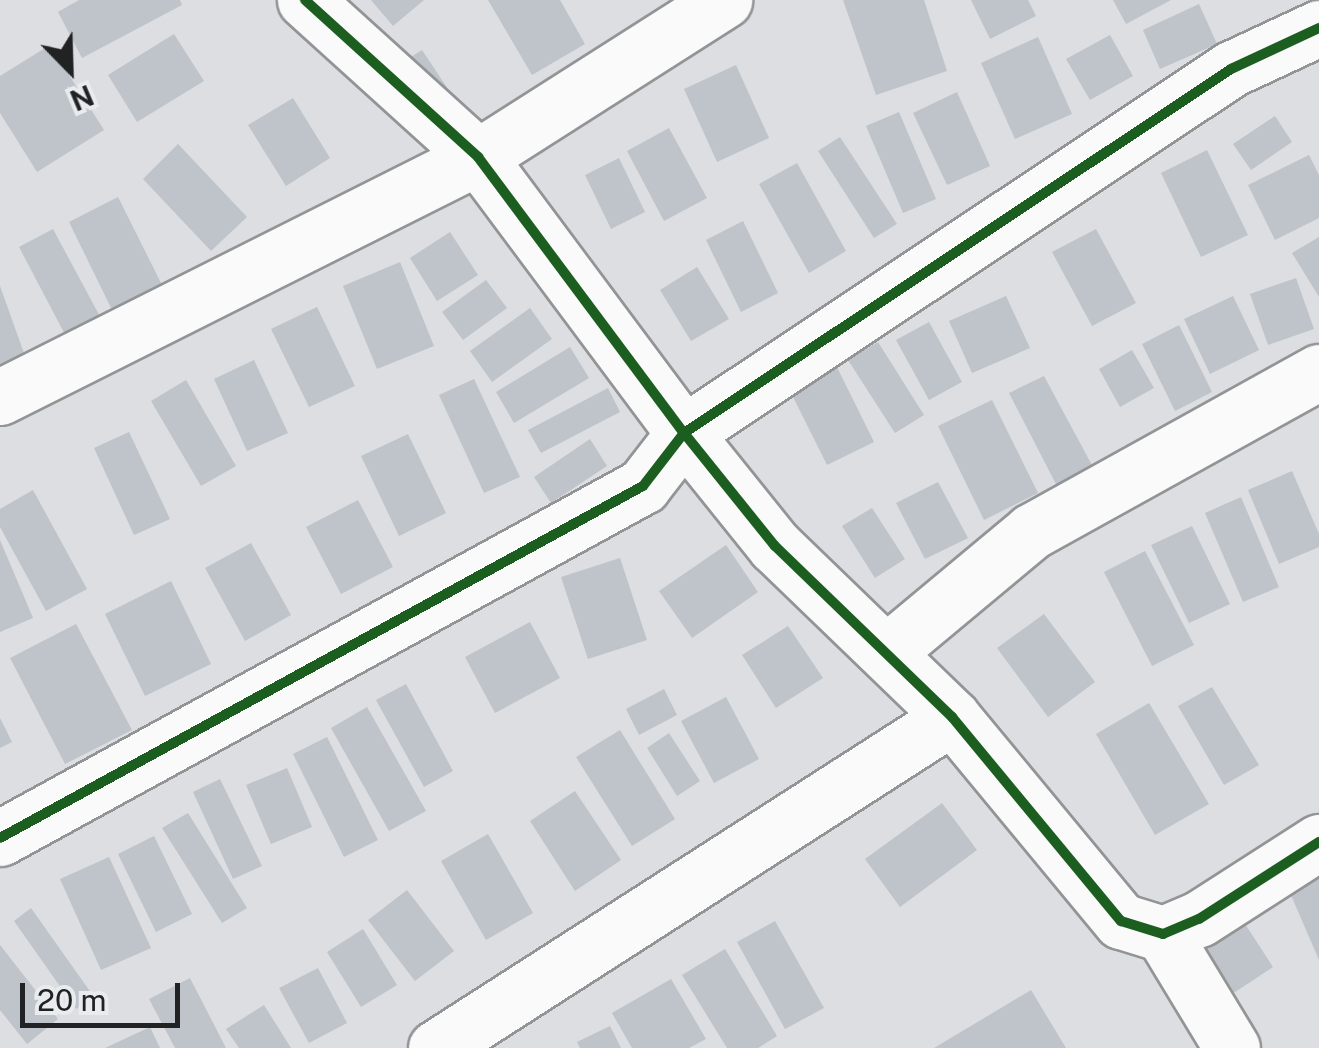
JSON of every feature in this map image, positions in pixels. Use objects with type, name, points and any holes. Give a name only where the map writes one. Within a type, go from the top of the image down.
[{"type":"street","points":[[305,0],[478,156],[684,434],[775,546],[952,717],[1121,921],[1163,934],[1198,920],[1319,842]]},
{"type":"street","points":[[0,397],[478,156],[724,0]]},
{"type":"street","points":[[0,838],[643,486],[684,434],[1232,70],[1314,23]]},
{"type":"street","points":[[888,651],[1032,531],[1319,372]]},
{"type":"street","points":[[436,1048],[952,717]]},
{"type":"street","points":[[1163,934],[1232,1048]]},
{"type":"building","points":[[79,0],[180,0],[182,5],[82,58],[58,12]]},
{"type":"building","points":[[371,0],[424,0],[393,26]]},
{"type":"building","points":[[488,0],[560,0],[585,44],[532,75]]},
{"type":"building","points":[[843,0],[924,0],[947,71],[876,95]]},
{"type":"building","points":[[971,0],[1028,0],[1036,16],[990,39]]},
{"type":"building","points":[[1113,0],[1171,0],[1126,24]]},
{"type":"building","points":[[1199,4],[1217,44],[1160,69],[1143,30]]},
{"type":"building","points":[[174,34],[204,81],[137,122],[108,75]]},
{"type":"building","points":[[1110,35],[1133,76],[1090,100],[1066,59]]},
{"type":"building","points":[[1038,37],[1072,114],[1015,139],[981,63]]},
{"type":"building","points":[[50,45],[104,130],[37,172],[0,113],[0,76]]},
{"type":"building","points":[[422,50],[472,125],[460,133],[411,57]]},
{"type":"building","points":[[736,65],[769,138],[717,162],[684,89]]},
{"type":"building","points":[[957,92],[990,166],[947,185],[913,113]]},
{"type":"building","points":[[293,98],[330,158],[286,186],[248,125]]},
{"type":"building","points":[[899,112],[936,199],[903,213],[866,126]]},
{"type":"building","points":[[1275,116],[1292,142],[1251,170],[1233,144]]},
{"type":"building","points":[[669,128],[707,198],[664,221],[627,151]]},
{"type":"building","points":[[840,137],[897,224],[874,238],[818,151]]},
{"type":"building","points":[[178,144],[247,217],[211,251],[143,179]]},
{"type":"building","points":[[1207,150],[1248,235],[1201,257],[1161,173]]},
{"type":"building","points":[[1309,155],[1319,175],[1319,218],[1275,240],[1248,185]]},
{"type":"building","points":[[619,158],[645,212],[611,229],[585,175]]},
{"type":"building","points":[[797,163],[846,251],[809,273],[759,184]]},
{"type":"building","points":[[118,197],[164,289],[114,314],[69,222]]},
{"type":"building","points":[[743,221],[778,293],[741,312],[706,240]]},
{"type":"building","points":[[53,229],[104,324],[69,342],[19,247]]},
{"type":"building","points":[[1096,229],[1136,303],[1092,326],[1052,252]]},
{"type":"building","points":[[450,232],[478,275],[437,301],[410,258]]},
{"type":"building","points":[[1319,237],[1319,297],[1292,253]]},
{"type":"building","points":[[400,262],[434,346],[377,369],[343,286]]},
{"type":"building","points":[[697,267],[729,319],[691,341],[660,290]]},
{"type":"building","points":[[1296,278],[1314,329],[1268,345],[1250,294]]},
{"type":"building","points":[[486,280],[507,308],[463,340],[442,312]]},
{"type":"building","points":[[0,286],[30,370],[0,381]]},
{"type":"building","points":[[1006,296],[1030,348],[972,373],[949,321]]},
{"type":"building","points":[[1233,296],[1259,350],[1210,374],[1184,319]]},
{"type":"building","points":[[317,307],[355,386],[309,407],[271,329]]},
{"type":"building","points":[[530,308],[552,339],[492,382],[470,351]]},
{"type":"building","points":[[929,322],[962,382],[929,400],[896,340]]},
{"type":"building","points":[[1179,325],[1212,392],[1175,411],[1142,344]]},
{"type":"building","points":[[878,342],[924,415],[895,433],[848,360]]},
{"type":"building","points":[[570,347],[589,378],[514,423],[496,392]]},
{"type":"building","points":[[1132,350],[1154,388],[1120,407],[1099,369]]},
{"type":"building","points":[[831,355],[874,442],[827,465],[784,379]]},
{"type":"building","points":[[254,360],[288,433],[247,451],[214,379]]},
{"type":"building","points":[[1044,376],[1094,469],[1058,488],[1009,393]]},
{"type":"building","points":[[474,379],[520,477],[484,493],[439,395]]},
{"type":"building","points":[[186,380],[236,466],[201,486],[151,401]]},
{"type":"building","points":[[608,388],[620,412],[541,453],[528,430]]},
{"type":"building","points":[[992,400],[1038,493],[984,520],[938,426]]},
{"type":"building","points":[[129,432],[170,519],[134,535],[94,448]]},
{"type":"building","points":[[408,434],[446,513],[399,536],[361,456]]},
{"type":"building","points":[[590,439],[607,466],[551,503],[534,477]]},
{"type":"building","points":[[1292,471],[1319,534],[1319,547],[1279,564],[1248,490]]},
{"type":"building","points":[[938,482],[968,538],[925,559],[896,503]]},
{"type":"building","points":[[33,490],[87,589],[46,611],[0,527],[0,509]]},
{"type":"building","points":[[1241,497],[1279,587],[1243,602],[1205,513]]},
{"type":"building","points":[[358,500],[393,567],[341,594],[306,527]]},
{"type":"building","points":[[872,508],[905,559],[875,578],[842,526]]},
{"type":"building","points":[[1192,526],[1230,604],[1189,623],[1151,545]]},
{"type":"building","points":[[0,540],[33,618],[0,632]]},
{"type":"building","points":[[251,543],[291,615],[245,641],[205,568]]},
{"type":"building","points":[[726,545],[758,592],[692,638],[659,591]]},
{"type":"building","points":[[1145,551],[1194,645],[1152,666],[1104,572]]},
{"type":"building","points":[[620,558],[647,640],[588,659],[561,577]]},
{"type":"building","points":[[171,581],[211,664],[145,696],[105,614]]},
{"type":"building","points":[[1044,614],[1095,682],[1048,717],[997,648]]},
{"type":"building","points":[[530,622],[560,678],[495,713],[465,657]]},
{"type":"building","points":[[76,624],[132,730],[65,764],[10,658]]},
{"type":"building","points":[[788,626],[823,678],[776,708],[742,655]]},
{"type":"building","points":[[406,684],[453,771],[424,787],[376,700]]},
{"type":"building","points":[[1212,687],[1259,765],[1224,785],[1178,706]]},
{"type":"building","points":[[664,689],[677,715],[639,735],[626,709]]},
{"type":"building","points":[[726,697],[759,759],[714,783],[681,721]]},
{"type":"building","points":[[1149,703],[1209,804],[1155,835],[1096,734]]},
{"type":"building","points":[[367,707],[426,811],[389,831],[331,728]]},
{"type":"building","points":[[0,718],[12,742],[0,748]]},
{"type":"building","points":[[620,730],[675,819],[632,846],[576,757]]},
{"type":"building","points":[[669,733],[700,781],[677,796],[647,748]]},
{"type":"building","points":[[327,737],[378,840],[344,857],[293,754]]},
{"type":"building","points":[[287,768],[312,827],[271,844],[246,785]]},
{"type":"building","points":[[220,779],[262,866],[233,879],[193,792]]},
{"type":"building","points":[[575,791],[621,860],[575,891],[530,821]]},
{"type":"building","points":[[942,803],[977,850],[900,907],[865,859]]},
{"type":"building","points":[[188,813],[247,908],[222,923],[162,828]]},
{"type":"building","points":[[488,834],[533,913],[486,940],[441,861]]},
{"type":"building","points":[[154,836],[192,914],[156,932],[118,854]]},
{"type":"building","points":[[109,857],[151,948],[101,970],[60,879]]},
{"type":"building","points":[[1319,872],[1319,960],[1287,886]]},
{"type":"building","points":[[407,890],[454,951],[415,981],[368,920]]},
{"type":"building","points":[[31,908],[94,997],[76,1009],[14,921]]},
{"type":"building","points":[[1236,910],[1273,967],[1229,996],[1192,939]]},
{"type":"building","points":[[775,921],[824,1008],[785,1029],[737,942]]},
{"type":"building","points":[[363,929],[397,985],[361,1007],[327,952]]},
{"type":"building","points":[[0,945],[58,1019],[27,1044],[0,1010]]},
{"type":"building","points":[[725,949],[777,1036],[758,1048],[727,1048],[682,975]]},
{"type":"building","points":[[318,968],[347,1023],[309,1043],[279,988]]},
{"type":"building","points":[[190,978],[226,1048],[175,1048],[149,999]]},
{"type":"building","points":[[671,979],[706,1039],[689,1048],[632,1048],[612,1013]]},
{"type":"building","points":[[1031,990],[1066,1048],[934,1048]]},
{"type":"building","points":[[264,1005],[291,1048],[239,1048],[226,1029]]},
{"type":"building","points":[[610,1026],[621,1048],[580,1048],[577,1042]]},
{"type":"building","points":[[150,1027],[160,1048],[105,1048]]},
{"type":"cycle path","points":[[305,0],[478,157],[684,433],[775,546],[952,717],[1121,921],[1163,934],[1199,919],[1319,842]]},
{"type":"cycle path","points":[[0,838],[643,486],[684,433],[1231,69],[1319,28]]}]
